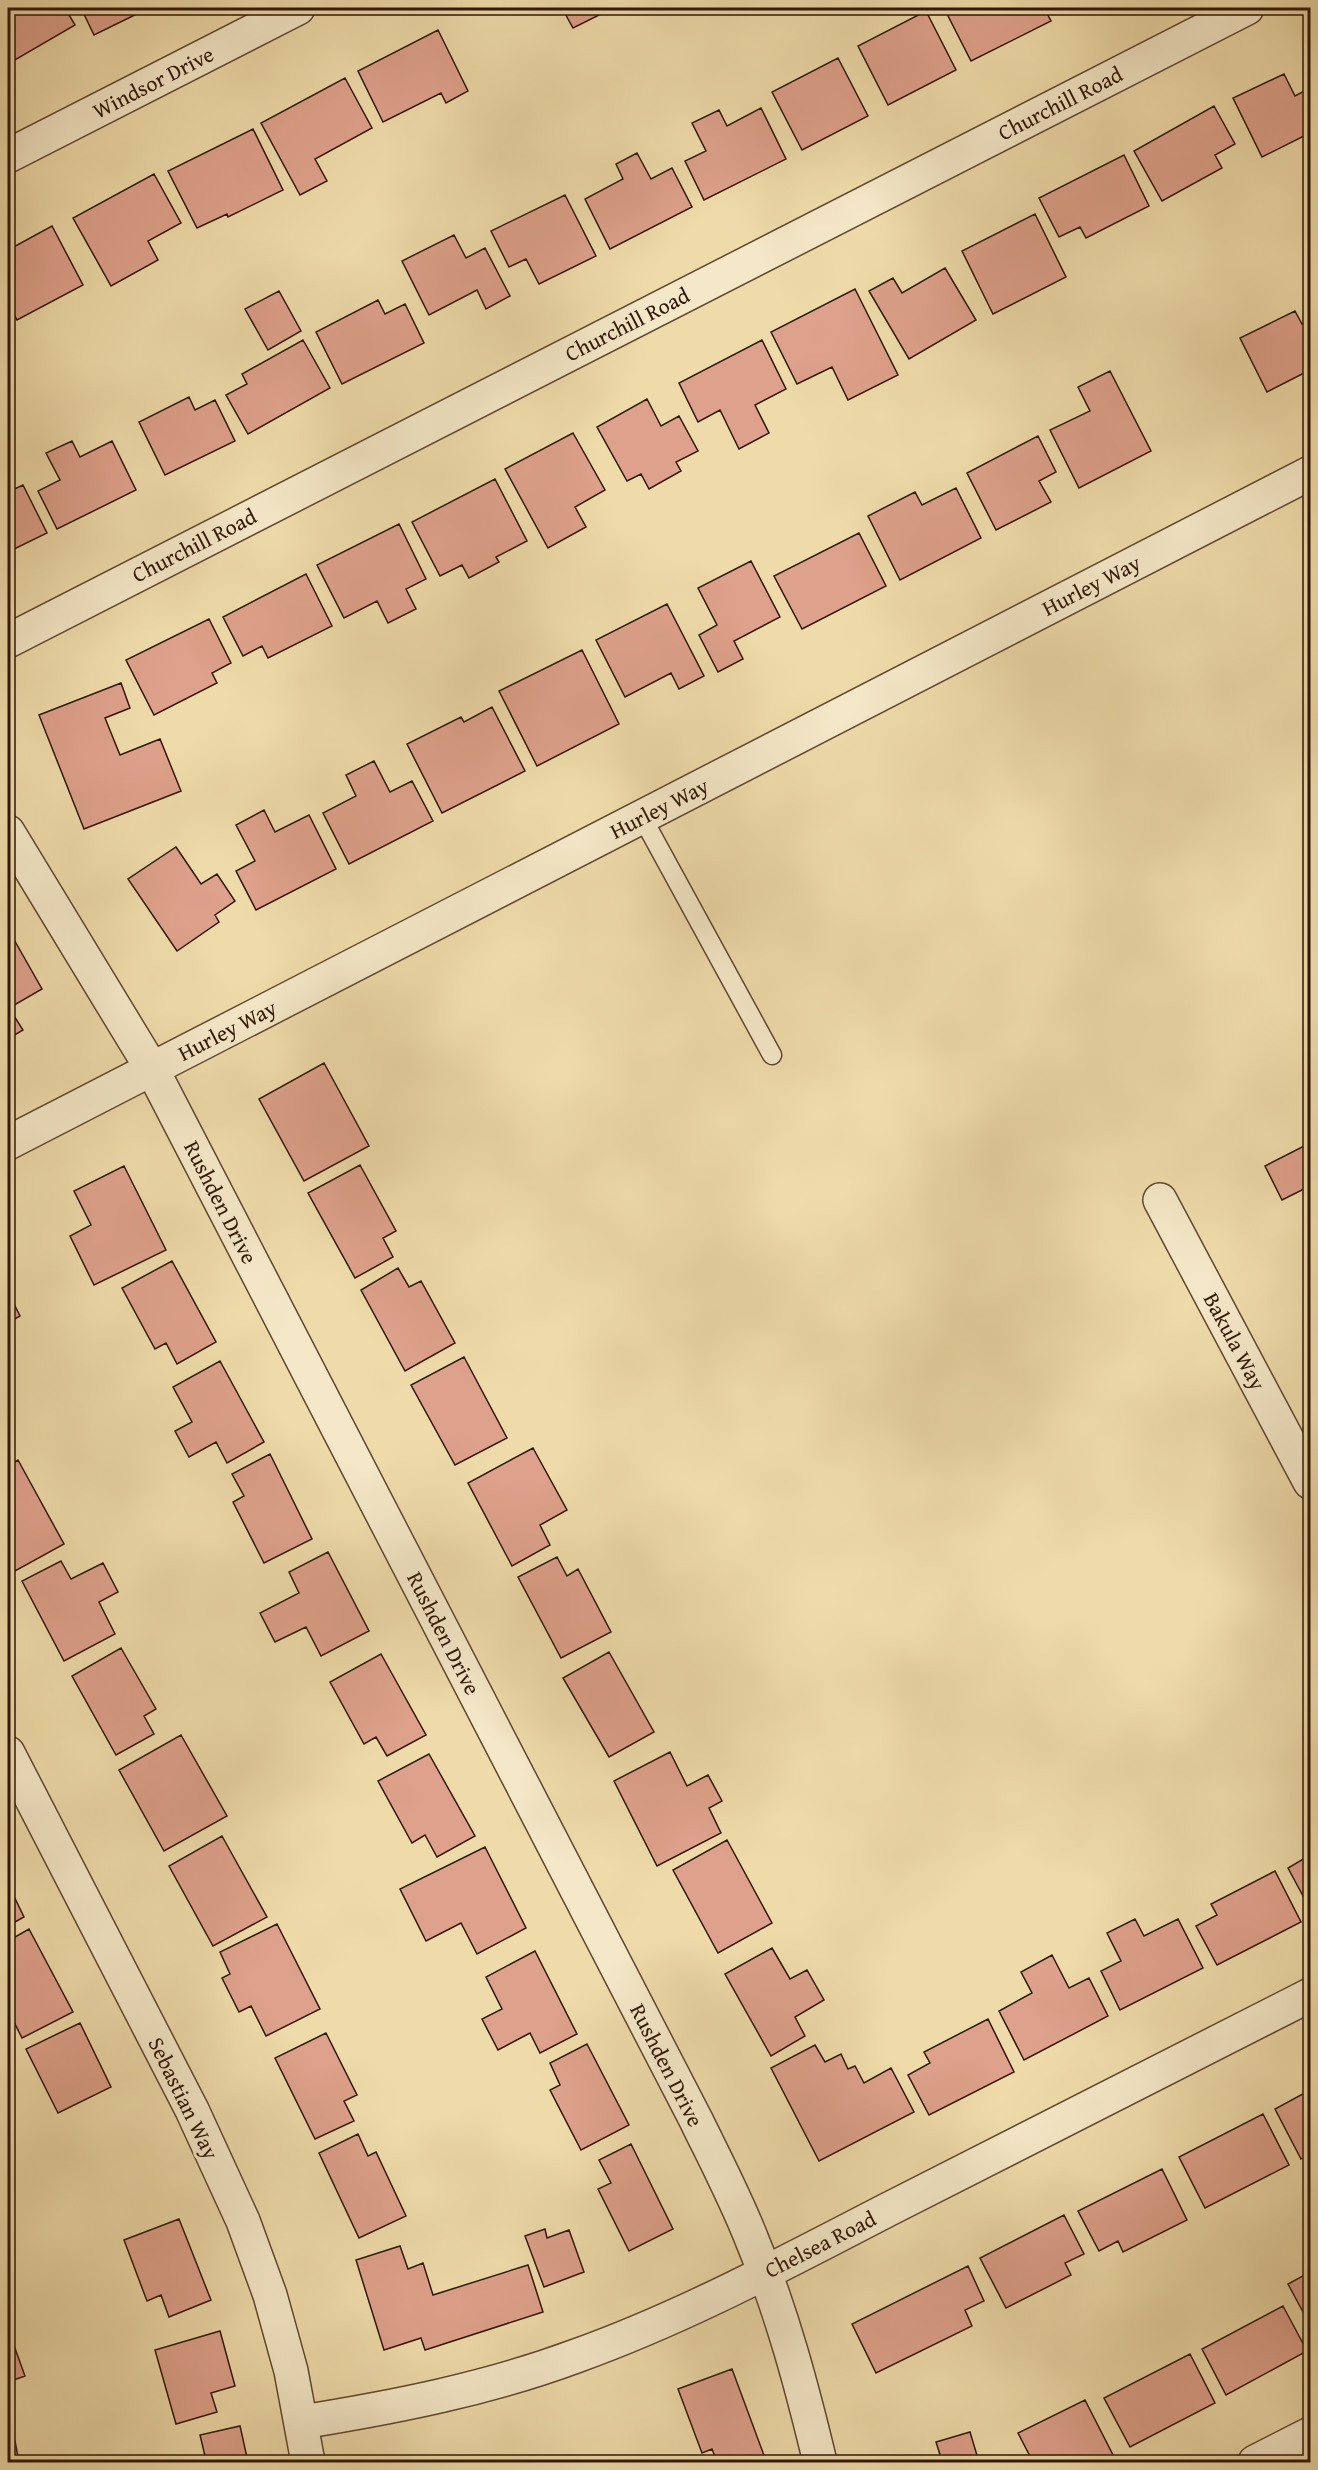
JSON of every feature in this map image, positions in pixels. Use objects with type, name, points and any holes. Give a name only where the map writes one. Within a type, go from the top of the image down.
[{"type":"street","name":"Windsor Drive","points":[[8,156],[298,8]]},
{"type":"street","name":"Churchill Road","points":[[8,641],[1247,8]]},
{"type":"street","name":"Hurley Way","points":[[8,1143],[1311,473]]},
{"type":"street","name":"Rushden Drive","points":[[8,832],[152,1069],[691,2109],[752,2239],[765,2272],[801,2382],[820,2463]]},
{"type":"street","name":"Bakula Way","points":[[1160,1200],[1311,1482]]},
{"type":"street","name":"Sebastian Way","points":[[8,1753],[192,2110],[243,2221],[270,2295],[291,2371],[308,2463]]},
{"type":"street","name":"Chelsea Road","points":[[302,2422],[395,2407],[474,2388],[575,2357],[662,2322],[1311,1995]]},
{"type":"street","points":[[1254,2463],[1311,2434]]},
{"type":"lane","points":[[642,817],[772,1055]]},
{"type":"building","points":[[8,8],[65,8],[75,25],[8,64]]},
{"type":"building","points":[[81,8],[149,8],[94,35]]},
{"type":"building","points":[[562,8],[613,8],[573,28]]},
{"type":"building","points":[[944,8],[1044,8],[1051,21],[971,61]]},
{"type":"building","points":[[926,11],[956,70],[888,105],[858,46]]},
{"type":"building","points":[[438,30],[468,91],[446,103],[441,93],[383,122],[358,71]]},
{"type":"building","points":[[838,58],[868,116],[802,150],[772,92]]},
{"type":"building","points":[[1284,74],[1295,96],[1310,88],[1310,133],[1262,157],[1233,98]]},
{"type":"building","points":[[345,78],[372,128],[315,159],[327,181],[300,195],[261,123]]},
{"type":"building","points":[[1214,106],[1235,144],[1215,155],[1222,168],[1162,201],[1134,151]]},
{"type":"building","points":[[761,108],[786,159],[704,200],[685,161],[706,151],[692,123],[719,110],[727,126]]},
{"type":"building","points":[[253,129],[283,190],[228,217],[227,214],[197,228],[168,171]]},
{"type":"building","points":[[637,153],[651,179],[672,168],[692,207],[610,249],[585,199],[623,179],[616,164]]},
{"type":"building","points":[[1124,155],[1149,206],[1086,238],[1080,227],[1059,237],[1039,198]]},
{"type":"building","points":[[154,174],[181,223],[148,241],[158,260],[111,286],[73,218]]},
{"type":"building","points":[[565,195],[596,256],[539,284],[526,259],[509,267],[491,231]]},
{"type":"building","points":[[1035,214],[1066,277],[993,314],[962,251]]},
{"type":"building","points":[[52,226],[83,285],[17,320],[8,302],[8,250]]},
{"type":"building","points":[[454,235],[466,258],[485,248],[510,296],[486,309],[477,290],[429,315],[402,261]]},
{"type":"building","points":[[945,268],[976,320],[909,359],[869,291],[893,278],[902,293]]},
{"type":"building","points":[[855,289],[898,375],[848,400],[832,367],[797,384],[771,332]]},
{"type":"building","points":[[279,291],[301,331],[268,350],[245,309]]},
{"type":"building","points":[[378,300],[385,314],[405,304],[424,343],[342,384],[316,332]]},
{"type":"building","points":[[1295,311],[1302,324],[1310,320],[1310,370],[1267,392],[1240,338]]},
{"type":"building","points":[[303,340],[330,388],[248,434],[226,395],[247,384],[242,374]]},
{"type":"building","points":[[762,340],[786,389],[755,405],[769,433],[739,449],[720,410],[698,422],[679,383]]},
{"type":"building","points":[[1110,371],[1151,451],[1079,488],[1050,430],[1090,411],[1078,387]]},
{"type":"building","points":[[189,397],[195,410],[215,400],[235,441],[165,475],[139,422]]},
{"type":"building","points":[[647,399],[661,426],[679,416],[698,451],[676,462],[681,471],[649,489],[641,474],[627,481],[597,427]]},
{"type":"building","points":[[573,433],[605,490],[575,507],[586,527],[548,548],[505,469]]},
{"type":"building","points":[[1038,436],[1056,472],[1039,481],[1051,502],[996,530],[967,473]]},
{"type":"building","points":[[72,441],[80,457],[112,441],[136,490],[57,529],[38,491],[60,480],[46,453]]},
{"type":"building","points":[[495,479],[527,541],[496,557],[499,562],[469,578],[462,565],[440,576],[412,522]]},
{"type":"building","points":[[23,485],[47,533],[8,552],[8,492]]},
{"type":"building","points":[[956,488],[981,538],[900,580],[868,516],[915,492],[922,505]]},
{"type":"building","points":[[399,524],[426,579],[406,589],[416,609],[388,623],[377,601],[344,618],[317,565]]},
{"type":"building","points":[[859,533],[886,586],[802,629],[774,576]]},
{"type":"building","points":[[751,561],[780,617],[734,641],[743,659],[718,672],[699,635],[717,625],[698,588]]},
{"type":"building","points":[[306,574],[332,626],[268,658],[262,646],[243,656],[223,617]]},
{"type":"building","points":[[667,604],[704,676],[679,689],[671,673],[625,697],[596,640]]},
{"type":"building","points":[[209,619],[231,663],[212,673],[217,683],[154,715],[126,660]]},
{"type":"building","points":[[582,650],[619,724],[537,766],[499,691]]},
{"type":"building","points":[[121,683],[130,708],[105,718],[120,755],[160,739],[181,791],[84,829],[39,715]]},
{"type":"building","points":[[492,707],[525,771],[442,813],[407,744],[461,717],[464,722]]},
{"type":"building","points":[[374,761],[390,792],[412,781],[433,821],[349,864],[323,813],[356,796],[346,775]]},
{"type":"building","points":[[264,810],[275,832],[309,815],[336,869],[256,910],[236,871],[255,861],[236,825]]},
{"type":"building","points":[[176,847],[201,884],[217,874],[235,901],[215,915],[219,922],[177,951],[128,879]]},
{"type":"building","points":[[8,929],[42,989],[9,1008],[23,1030],[8,1039]]},
{"type":"building","points":[[324,1063],[369,1146],[304,1181],[259,1099]]},
{"type":"building","points":[[1310,1143],[1310,1186],[1282,1200],[1265,1166]]},
{"type":"building","points":[[360,1165],[396,1231],[383,1238],[393,1257],[355,1278],[308,1193]]},
{"type":"building","points":[[124,1166],[166,1250],[94,1285],[70,1236],[91,1225],[74,1191]]},
{"type":"building","points":[[172,1261],[216,1342],[177,1364],[166,1343],[155,1349],[122,1288]]},
{"type":"building","points":[[398,1268],[409,1287],[421,1281],[455,1343],[405,1371],[361,1290]]},
{"type":"building","points":[[8,1292],[20,1316],[8,1323]]},
{"type":"building","points":[[464,1357],[507,1438],[455,1465],[411,1385]]},
{"type":"building","points":[[220,1361],[264,1442],[227,1463],[216,1442],[189,1457],[175,1431],[192,1422],[173,1387]]},
{"type":"building","points":[[533,1448],[567,1510],[540,1525],[550,1545],[512,1566],[468,1483]]},
{"type":"building","points":[[270,1454],[312,1539],[264,1563],[233,1502],[244,1496],[232,1474]]},
{"type":"building","points":[[18,1460],[64,1544],[15,1571],[8,1556],[8,1466]]},
{"type":"building","points":[[328,1552],[369,1631],[321,1656],[306,1627],[275,1642],[260,1613],[299,1593],[289,1572]]},
{"type":"building","points":[[557,1557],[567,1576],[578,1569],[611,1632],[561,1658],[518,1577]]},
{"type":"building","points":[[61,1561],[71,1579],[103,1563],[118,1592],[99,1602],[115,1634],[64,1661],[22,1581]]},
{"type":"building","points":[[121,1648],[156,1709],[144,1716],[154,1734],[116,1755],[72,1676]]},
{"type":"building","points":[[609,1652],[654,1732],[609,1757],[563,1678]]},
{"type":"building","points":[[381,1654],[426,1735],[387,1756],[376,1737],[364,1744],[330,1682]]},
{"type":"building","points":[[181,1735],[227,1816],[164,1851],[119,1770]]},
{"type":"building","points":[[670,1752],[687,1786],[708,1775],[722,1801],[709,1808],[721,1833],[657,1866],[614,1781]]},
{"type":"building","points":[[429,1754],[475,1836],[437,1857],[425,1835],[412,1843],[378,1781]]},
{"type":"building","points":[[222,1836],[267,1917],[213,1946],[169,1866]]},
{"type":"building","points":[[727,1840],[772,1923],[718,1953],[673,1870]]},
{"type":"building","points":[[485,1847],[526,1928],[477,1954],[461,1923],[426,1941],[400,1889]]},
{"type":"building","points":[[1310,1855],[1310,1909],[1288,1868]]},
{"type":"building","points":[[1275,1871],[1301,1922],[1217,1965],[1196,1926],[1217,1915],[1211,1904]]},
{"type":"building","points":[[8,1884],[24,1917],[8,1926]]},
{"type":"building","points":[[1135,1919],[1144,1936],[1178,1919],[1203,1968],[1120,2010],[1101,1971],[1121,1961],[1107,1933]]},
{"type":"building","points":[[277,1924],[320,2009],[266,2036],[251,2006],[239,2012],[222,1978],[230,1974],[220,1952]]},
{"type":"building","points":[[29,1929],[73,2012],[22,2038],[8,2010],[8,1941]]},
{"type":"building","points":[[772,1948],[790,1979],[807,1970],[824,2000],[795,2017],[805,2036],[771,2056],[725,1974]]},
{"type":"building","points":[[535,1951],[577,2034],[540,2053],[530,2033],[498,2050],[482,2019],[502,2009],[486,1977]]},
{"type":"building","points":[[1052,1955],[1069,1988],[1089,1978],[1108,2016],[1024,2060],[999,2011],[1032,1993],[1021,1972]]},
{"type":"building","points":[[988,2019],[1014,2072],[929,2115],[908,2075],[930,2063],[924,2052]]},
{"type":"building","points":[[80,2023],[111,2087],[58,2113],[26,2049]]},
{"type":"building","points":[[326,2033],[357,2095],[344,2101],[354,2121],[315,2139],[275,2058]]},
{"type":"building","points":[[587,2044],[629,2125],[581,2150],[550,2090],[560,2085],[550,2063]]},
{"type":"building","points":[[815,2045],[825,2062],[841,2054],[848,2069],[855,2066],[864,2083],[891,2068],[914,2112],[819,2161],[771,2068]]},
{"type":"building","points":[[1310,2090],[1310,2154],[1301,2159],[1275,2109]]},
{"type":"building","points":[[1263,2114],[1289,2165],[1205,2208],[1179,2157]]},
{"type":"building","points":[[358,2134],[368,2156],[376,2152],[406,2216],[359,2238],[319,2153]]},
{"type":"building","points":[[631,2144],[673,2229],[629,2251],[598,2189],[611,2183],[599,2160]]},
{"type":"building","points":[[1162,2169],[1187,2220],[1123,2252],[1118,2241],[1099,2251],[1078,2211]]},
{"type":"building","points":[[1064,2215],[1084,2254],[1065,2263],[1071,2275],[1006,2308],[980,2258]]},
{"type":"building","points":[[179,2219],[211,2300],[169,2317],[161,2295],[147,2301],[124,2240]]},
{"type":"building","points":[[545,2229],[547,2238],[569,2230],[584,2272],[544,2287],[525,2236]]},
{"type":"building","points":[[400,2246],[408,2269],[423,2263],[433,2295],[528,2265],[543,2312],[425,2350],[421,2338],[384,2350],[356,2260]]},
{"type":"building","points":[[968,2266],[984,2301],[965,2310],[972,2326],[876,2373],[852,2324]]},
{"type":"building","points":[[1310,2272],[1310,2325],[1288,2284]]},
{"type":"building","points":[[1283,2306],[1307,2351],[1226,2395],[1202,2349]]},
{"type":"building","points":[[220,2331],[235,2386],[211,2393],[217,2412],[176,2424],[155,2350]]},
{"type":"building","points":[[12,2340],[25,2376],[8,2382],[8,2342]]},
{"type":"building","points":[[1190,2354],[1215,2403],[1130,2447],[1104,2398]]},
{"type":"building","points":[[732,2369],[765,2458],[754,2462],[717,2462],[712,2449],[702,2453],[678,2389]]},
{"type":"building","points":[[1085,2400],[1113,2455],[1097,2462],[1033,2462],[1018,2433]]},
{"type":"building","points":[[240,2426],[248,2462],[189,2462],[188,2460],[205,2456],[200,2435]]},
{"type":"building","points":[[970,2432],[979,2462],[937,2462],[942,2461],[936,2442]]},
{"type":"building","points":[[15,2441],[19,2462],[8,2462],[8,2442]]}]
